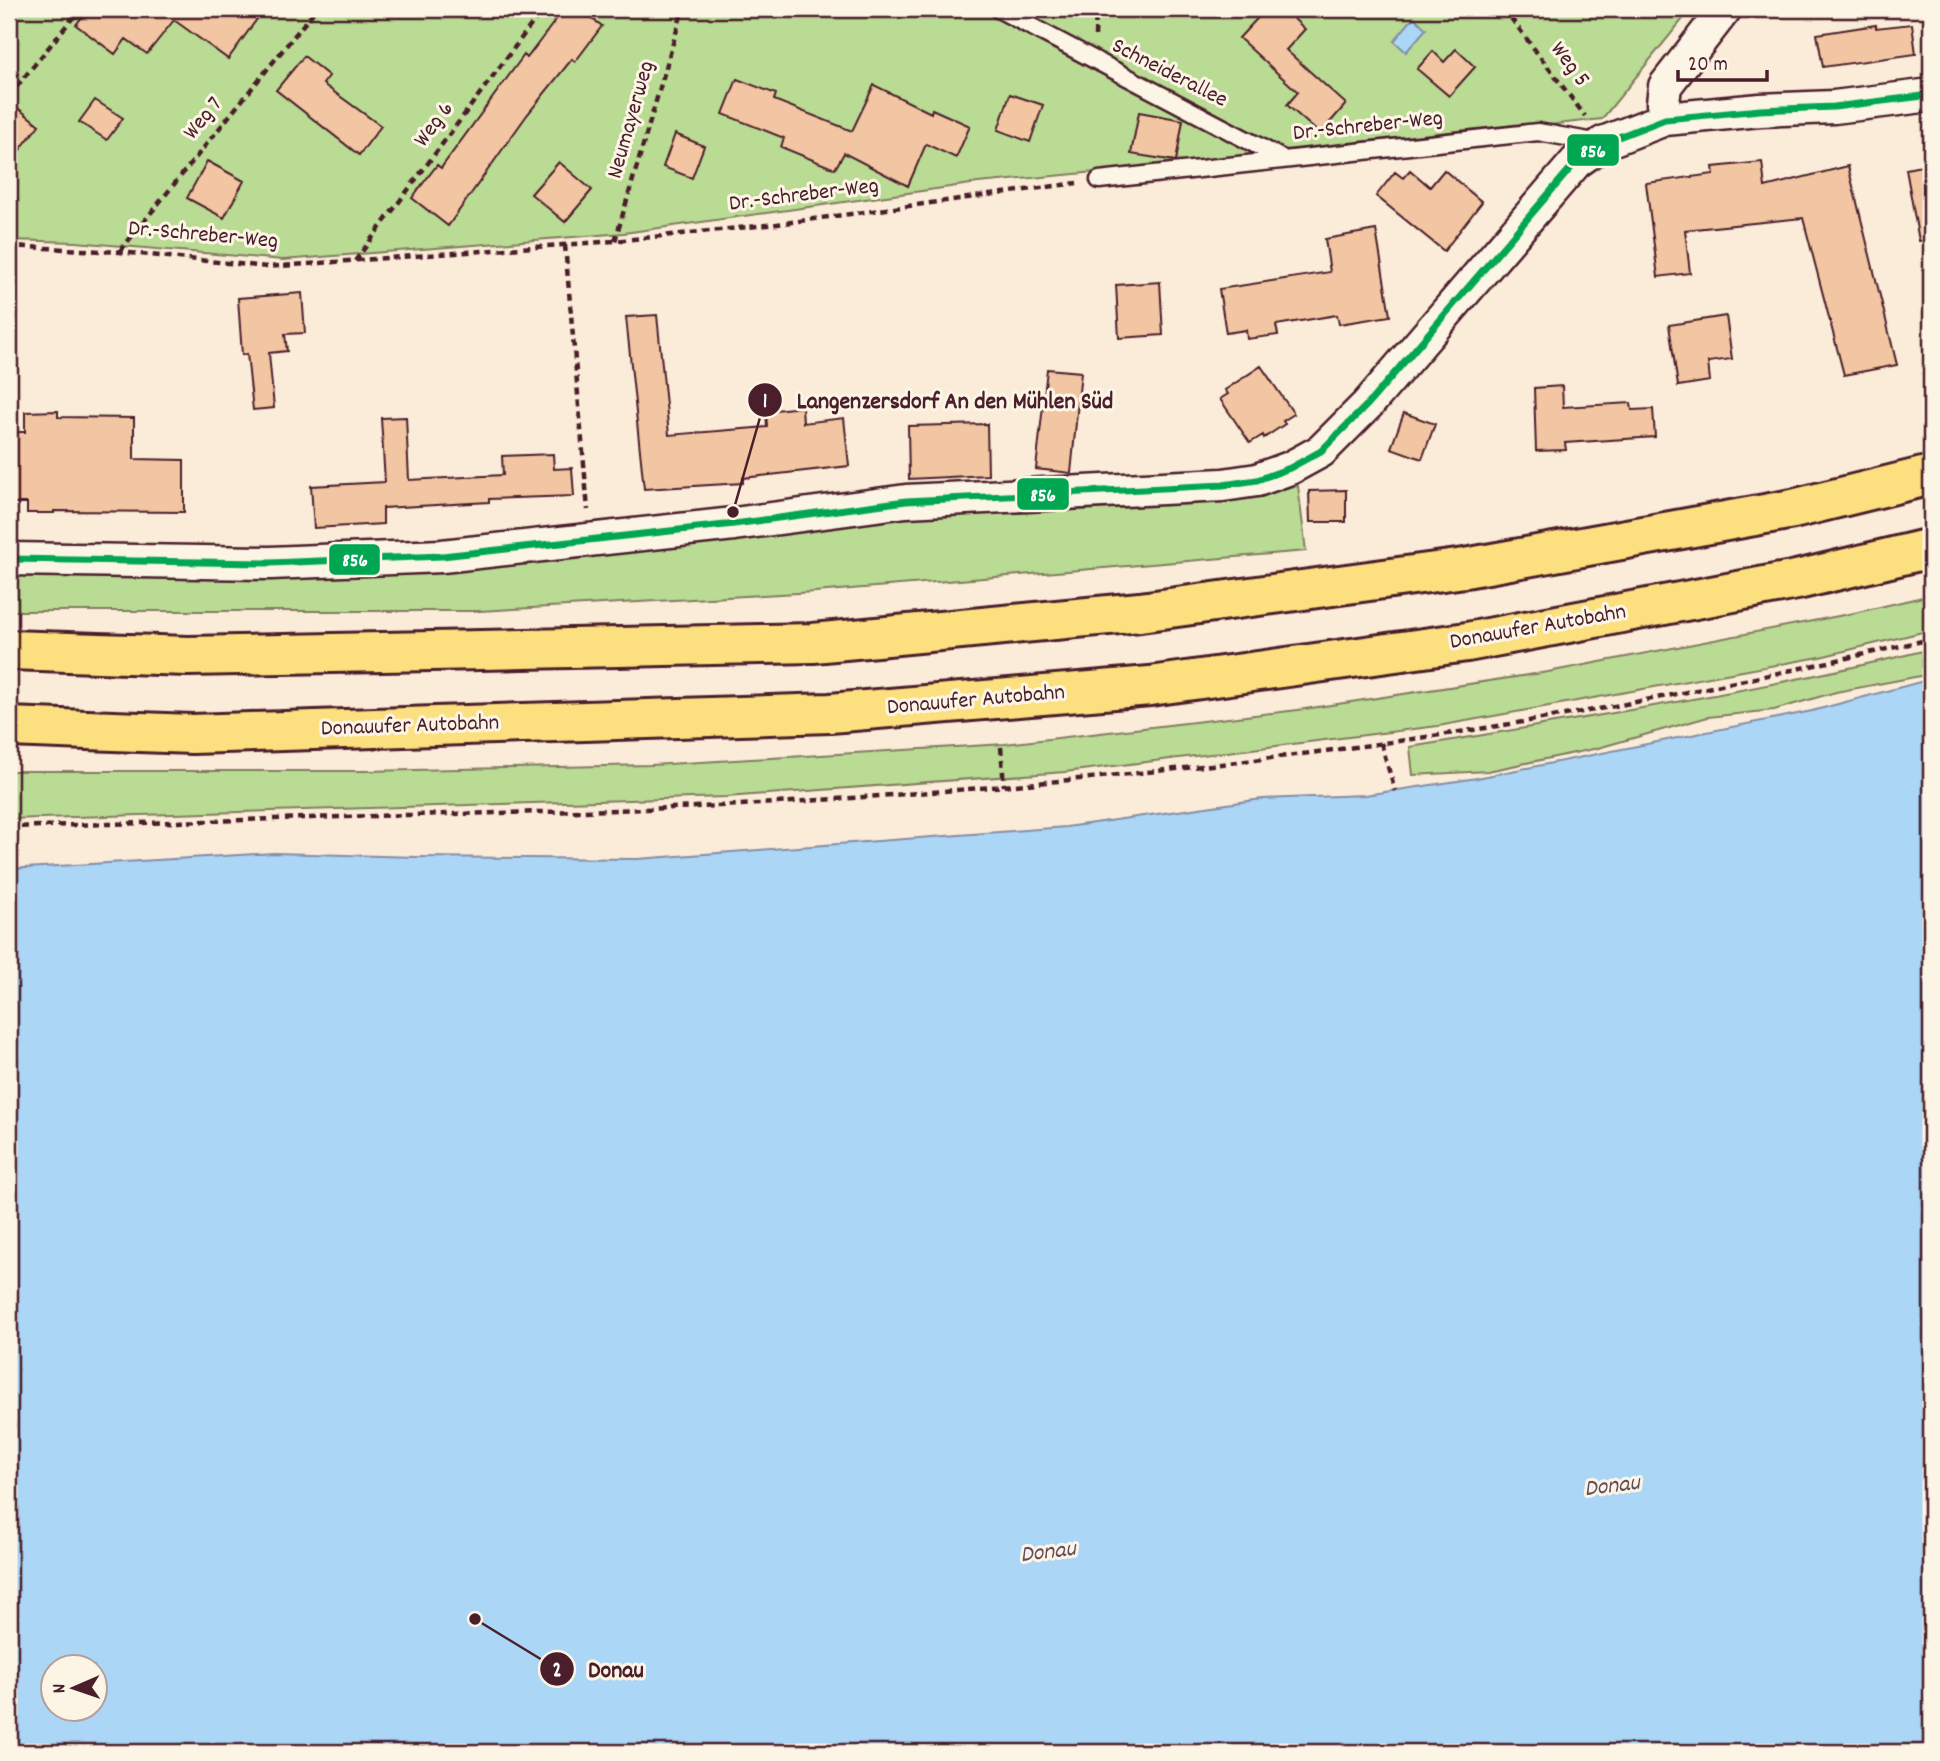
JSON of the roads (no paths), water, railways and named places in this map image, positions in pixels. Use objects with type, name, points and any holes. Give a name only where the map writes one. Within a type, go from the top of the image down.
[{"type":"highway","points":[[9,650],[188,656],[827,642],[1140,612],[1465,568],[1793,509],[1931,475]]},
{"type":"highway","name":"Donauufer Autobahn","points":[[9,727],[192,734],[816,714],[1150,686],[1467,642],[1797,579],[1931,548]]},
{"type":"street","points":[[1665,119],[1662,103],[1665,86],[1725,9]]},
{"type":"street","points":[[9,559],[270,563],[442,556],[590,541],[906,502],[1223,485],[1257,480],[1290,468],[1321,451],[1368,404],[1576,162],[1603,144],[1665,119],[1771,109],[1834,107],[1931,95]]},
{"type":"lane","name":"Schneiderallee","points":[[998,9],[1283,159]]},
{"type":"lane","name":"Dr.-Schreber-Weg","points":[[1099,180],[1538,132],[1603,144]]},
{"type":"water","points":[[1414,17],[1426,29],[1406,52],[1394,41]]},
{"type":"water","points":[[1931,679],[1931,1752],[9,1752],[9,869],[274,853],[637,859],[1066,827],[1262,799],[1365,795],[1477,778],[1812,711]]},
{"type":"place","name":"Langenzersdorf An den Mühlen Süd","points":[[733,512]]},
{"type":"place","name":"Donau","points":[[475,1619]]}]
